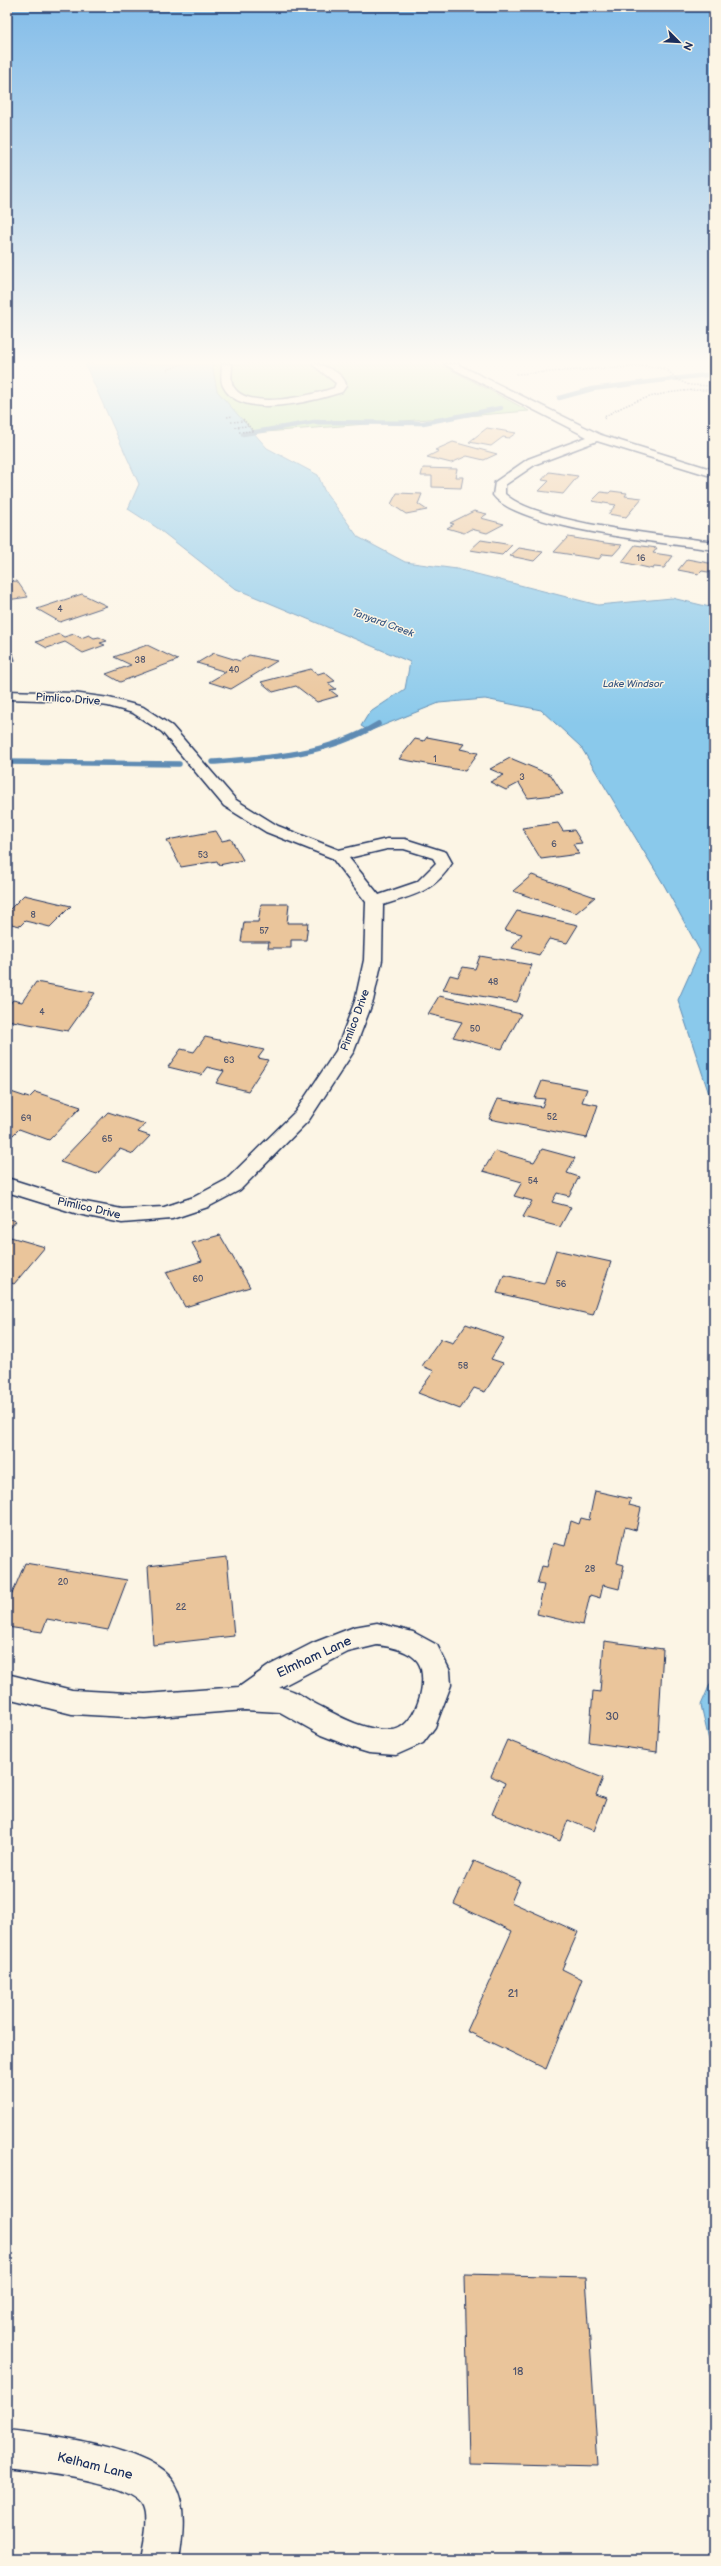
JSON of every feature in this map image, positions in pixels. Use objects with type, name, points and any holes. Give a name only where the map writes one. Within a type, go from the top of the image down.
[{"type":"street","points":[[499,484],[499,494],[510,505],[537,516],[580,526],[714,546]]},
{"type":"street","name":"Pimlico Drive","points":[[7,695],[73,697],[109,702],[138,710],[167,729],[230,803],[272,829],[338,855]]},
{"type":"street","points":[[387,844],[405,844],[440,855],[444,863],[436,878],[426,885],[374,902],[338,855],[387,844]]},
{"type":"street","name":"Pimlico Drive","points":[[7,1185],[78,1208],[122,1216],[165,1214],[201,1202],[233,1185],[302,1116],[344,1051],[364,1000],[374,960],[374,902]]},
{"type":"street","name":"Elmham Lane","points":[[7,1686],[72,1702],[145,1706],[245,1698],[284,1700],[332,1726],[354,1735],[369,1740],[396,1743],[413,1734],[425,1718],[437,1685],[436,1671],[428,1653],[395,1637],[375,1633],[353,1638],[308,1658],[270,1678],[245,1698]]},
{"type":"street","name":"Kelham Lane","points":[[7,2449],[98,2464],[137,2476],[159,2495],[165,2525],[160,2559]]},
{"type":"water","name":"Lake Windsor","points":[[139,484],[321,484],[324,490],[358,537],[405,562],[457,569],[598,605],[672,598],[714,608],[714,1109],[678,1000],[700,951],[664,885],[581,747],[541,710],[485,699],[439,703],[369,731],[361,726],[369,713],[405,689],[410,662],[234,588],[156,527],[128,509]]},
{"type":"water","points":[[714,1675],[714,1763],[701,1705]]},
{"type":"building","points":[[432,484],[462,484],[461,488],[432,487]]},
{"type":"building","points":[[546,484],[572,484],[563,494],[539,491]]},
{"type":"building","points":[[611,491],[627,493],[625,496],[642,498],[626,517],[608,514],[616,505],[592,501],[601,492],[609,493]]},
{"type":"building","points":[[397,493],[422,494],[418,504],[427,510],[406,514],[391,504]]},
{"type":"building","points":[[474,511],[487,514],[481,518],[504,524],[487,533],[471,529],[464,533],[447,528],[454,524],[450,523]]},
{"type":"building","points":[[568,537],[622,545],[613,555],[603,554],[599,559],[554,552]]},
{"type":"building","points":[[481,540],[512,545],[502,555],[470,550]]},
{"type":"building","points":[[635,545],[657,548],[653,553],[673,556],[664,568],[654,567],[653,569],[622,562]]},
{"type":"building","points":[[519,548],[543,552],[534,561],[510,556]]},
{"type":"building","points":[[687,559],[714,564],[714,573],[702,571],[699,574],[678,570]]},
{"type":"building","points":[[17,581],[28,597],[7,600],[7,582]]},
{"type":"building","points":[[82,594],[107,606],[60,622],[37,609]]},
{"type":"building","points":[[59,634],[64,637],[74,634],[81,638],[89,635],[94,638],[99,637],[107,641],[100,643],[105,645],[83,653],[65,642],[47,648],[36,642]]},
{"type":"building","points":[[147,645],[178,660],[120,682],[106,674],[131,665],[114,657]]},
{"type":"building","points":[[214,653],[240,661],[249,655],[277,661],[231,689],[209,682],[226,672],[197,663]]},
{"type":"building","points":[[311,669],[318,674],[324,672],[335,681],[328,683],[336,689],[330,690],[338,696],[317,702],[296,686],[273,692],[261,682]]},
{"type":"building","points":[[427,737],[464,744],[460,749],[478,753],[465,771],[399,759],[415,739],[424,741]]},
{"type":"building","points":[[510,758],[551,775],[563,794],[528,798],[519,783],[506,790],[490,782],[504,775],[490,769]]},
{"type":"building","points":[[558,823],[563,831],[574,830],[582,843],[573,844],[579,854],[541,859],[522,828]]},
{"type":"building","points":[[216,831],[222,841],[231,839],[243,860],[219,865],[217,861],[181,867],[167,840]]},
{"type":"building","points":[[532,875],[595,897],[576,913],[513,891]]},
{"type":"building","points":[[24,895],[71,906],[50,927],[25,921],[20,926],[7,923],[7,912]]},
{"type":"building","points":[[261,904],[289,904],[287,923],[308,923],[306,940],[291,940],[291,948],[268,948],[269,942],[241,942],[244,922],[258,922]]},
{"type":"building","points":[[517,911],[578,925],[567,943],[549,939],[539,955],[512,948],[522,934],[505,930]]},
{"type":"building","points":[[480,956],[532,965],[517,1002],[443,990],[450,975],[458,977],[463,967],[475,969]]},
{"type":"building","points":[[36,982],[95,993],[68,1031],[7,1020],[7,1007],[13,1000],[22,1002]]},
{"type":"building","points":[[439,996],[521,1014],[502,1049],[453,1037],[462,1022],[428,1014]]},
{"type":"building","points":[[205,1037],[264,1050],[258,1058],[268,1060],[248,1091],[216,1083],[224,1071],[207,1067],[201,1075],[168,1067],[181,1049],[194,1052]]},
{"type":"building","points":[[542,1081],[587,1089],[582,1102],[598,1105],[587,1138],[489,1119],[498,1099],[542,1107],[545,1099],[535,1098]]},
{"type":"building","points":[[11,1092],[29,1098],[35,1092],[81,1107],[49,1140],[19,1129],[13,1135],[7,1133],[7,1096]]},
{"type":"building","points":[[108,1112],[145,1124],[138,1132],[150,1136],[133,1154],[120,1149],[97,1174],[60,1162]]},
{"type":"building","points":[[542,1149],[575,1158],[567,1173],[579,1177],[569,1196],[557,1193],[552,1202],[571,1207],[560,1227],[523,1217],[532,1201],[514,1196],[522,1182],[483,1171],[495,1151],[534,1162]]},
{"type":"building","points":[[7,1218],[16,1221],[7,1232]]},
{"type":"building","points":[[220,1235],[250,1287],[185,1307],[166,1272],[202,1261],[192,1243]]},
{"type":"building","points":[[7,1236],[45,1247],[14,1284],[7,1281]]},
{"type":"building","points":[[556,1250],[611,1262],[593,1315],[497,1293],[504,1275],[544,1284]]},
{"type":"building","points":[[466,1324],[504,1338],[491,1359],[503,1363],[485,1392],[474,1388],[460,1409],[418,1393],[434,1371],[422,1366],[441,1339],[453,1343]]},
{"type":"building","points":[[595,1491],[631,1499],[629,1505],[641,1508],[636,1530],[625,1527],[617,1563],[624,1565],[619,1589],[603,1585],[600,1598],[590,1595],[583,1625],[537,1614],[544,1585],[537,1584],[542,1566],[547,1567],[553,1543],[565,1546],[571,1521],[579,1524],[581,1518],[589,1520]]},
{"type":"building","points":[[227,1557],[234,1636],[153,1645],[148,1566]]},
{"type":"building","points":[[25,1563],[127,1580],[108,1630],[47,1619],[42,1632],[7,1627],[7,1606]]},
{"type":"building","points":[[604,1641],[663,1649],[657,1752],[589,1742],[593,1691],[600,1692]]},
{"type":"building","points":[[507,1740],[603,1778],[596,1795],[606,1799],[594,1831],[568,1820],[560,1841],[492,1814],[505,1783],[491,1776]]},
{"type":"building","points":[[474,1861],[520,1881],[511,1902],[578,1932],[562,1969],[582,1979],[546,2069],[467,2031],[512,1931],[454,1904]]},
{"type":"building","points":[[465,2274],[586,2277],[598,2466],[469,2463]]},
{"type":"waterway","points":[[213,762],[256,759],[319,749],[359,734],[378,724]]},
{"type":"waterway","points":[[7,762],[179,764]]},
{"type":"water label","name":"Tanyard Creek","points":[[383,623]]}]
